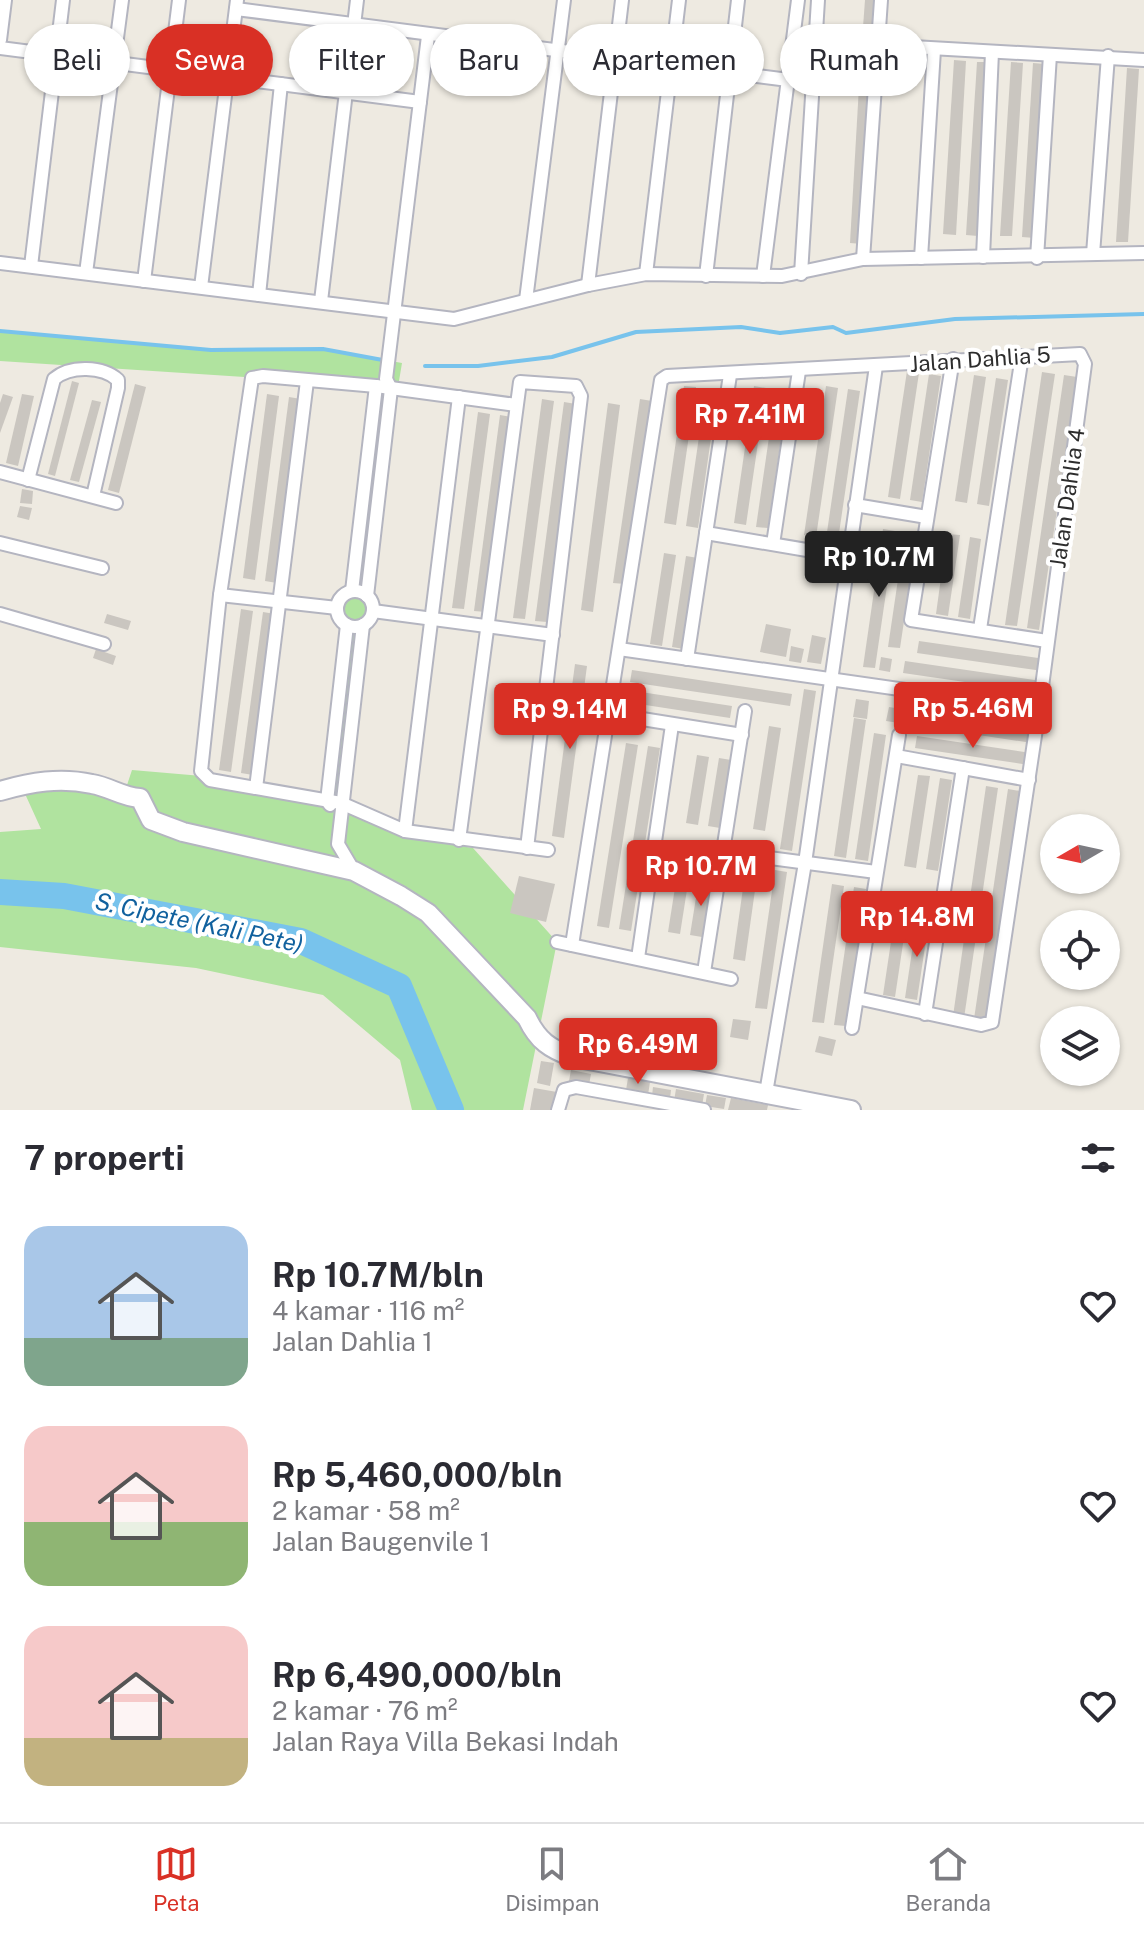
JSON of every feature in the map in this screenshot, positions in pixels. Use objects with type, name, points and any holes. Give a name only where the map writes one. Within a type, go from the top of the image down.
[{"type":"main road","points":[[0,791],[54,780],[94,784],[123,797],[140,798],[151,820],[183,832],[354,871],[428,913],[527,1018],[536,1037],[554,1050],[776,1100],[851,1110]]},
{"type":"street","points":[[0,40],[5,0]]},
{"type":"street","points":[[60,24],[63,0]]},
{"type":"street","points":[[119,24],[122,0]]},
{"type":"street","points":[[176,24],[179,0]]},
{"type":"street","points":[[354,24],[357,0]]},
{"type":"street","points":[[526,300],[564,0]]},
{"type":"street","points":[[619,24],[622,0]]},
{"type":"street","points":[[676,24],[679,0]]},
{"type":"street","points":[[735,24],[738,0]]},
{"type":"street","points":[[795,24],[798,0]]},
{"type":"street","points":[[816,24],[818,0]]},
{"type":"street","points":[[879,24],[881,0]]},
{"type":"street","points":[[234,24],[237,4],[348,24]]},
{"type":"street","points":[[414,34],[563,53]]},
{"type":"street","points":[[363,625],[347,625],[339,617],[337,608],[340,600],[352,591],[394,313],[428,36]]},
{"type":"street","points":[[0,48],[24,51]]},
{"type":"street","points":[[927,49],[1144,60]]},
{"type":"street","points":[[921,258],[934,50]]},
{"type":"street","points":[[983,257],[992,52]]},
{"type":"street","points":[[1037,258],[1050,55]]},
{"type":"street","points":[[1093,254],[1108,56]]},
{"type":"street","points":[[273,83],[289,85]]},
{"type":"street","points":[[259,295],[281,84]]},
{"type":"street","points":[[31,266],[51,96]]},
{"type":"street","points":[[86,273],[109,96]]},
{"type":"street","points":[[144,281],[168,96]]},
{"type":"street","points":[[201,287],[225,96]]},
{"type":"street","points":[[321,301],[344,96]]},
{"type":"street","points":[[374,96],[420,102]]},
{"type":"street","points":[[588,285],[610,96]]},
{"type":"street","points":[[646,274],[667,96]]},
{"type":"street","points":[[706,276],[726,96]]},
{"type":"street","points":[[763,276],[786,96]]},
{"type":"street","points":[[801,274],[811,96]]},
{"type":"street","points":[[863,259],[874,96]]},
{"type":"street","points":[[0,263],[454,319],[588,285],[646,274],[763,276],[801,274],[863,259],[1037,258],[1144,253]]},
{"type":"street","name":"Jalan Dahlia 5","points":[[619,649],[663,378],[953,359],[1072,353],[1084,356]]},
{"type":"street","points":[[980,629],[1022,356]]},
{"type":"street","name":"Jalan Dahlia 4","points":[[925,1014],[981,1025],[992,1022],[1039,709],[1084,356]]},
{"type":"street","points":[[953,359],[911,620],[1047,641]]},
{"type":"street","points":[[776,1100],[829,680],[876,366]]},
{"type":"street","points":[[28,480],[54,379],[80,370],[107,373],[118,380],[118,388],[93,496]]},
{"type":"street","points":[[773,544],[799,371]]},
{"type":"street","points":[[516,405],[384,385],[258,375],[250,381],[220,595],[201,771],[210,780],[341,803],[405,831],[548,850]]},
{"type":"street","points":[[687,659],[730,375]]},
{"type":"street","points":[[256,788],[307,381]]},
{"type":"street","points":[[459,840],[520,382],[580,390],[527,848]]},
{"type":"street","points":[[373,611],[367,596],[384,385]]},
{"type":"street","points":[[405,831],[459,397]]},
{"type":"street","points":[[0,472],[116,503]]},
{"type":"street","points":[[855,505],[927,517]]},
{"type":"street","points":[[706,533],[848,557]]},
{"type":"street","points":[[0,543],[102,568]]},
{"type":"street","points":[[352,591],[367,596]]},
{"type":"street","points":[[220,595],[337,608]]},
{"type":"street","points":[[373,611],[553,635]]},
{"type":"street","points":[[354,871],[338,844],[339,817],[363,625],[373,611]]},
{"type":"street","points":[[0,614],[104,644]]},
{"type":"street","points":[[339,817],[327,801],[347,625]]},
{"type":"street","points":[[572,945],[619,649],[1039,709]]},
{"type":"street","points":[[704,972],[745,711]]},
{"type":"street","points":[[611,714],[742,735]]},
{"type":"street","points":[[638,958],[672,725]]},
{"type":"street","points":[[852,1028],[899,735]]},
{"type":"street","points":[[896,756],[1029,780]]},
{"type":"street","points":[[857,998],[925,1014],[963,768]]},
{"type":"street","points":[[724,852],[876,872]]},
{"type":"street","points":[[557,942],[731,979]]},
{"type":"street","points":[[558,1110],[560,1097],[570,1087],[640,1104],[704,1110]]},
{"type":"green space","points":[[0,331],[211,350],[323,349],[402,363],[399,381],[307,381],[0,361]]},
{"type":"green space","points":[[376,386],[391,389],[367,595],[373,611],[363,626],[341,803],[416,839],[473,848],[557,942],[523,1110],[412,1110],[400,1060],[323,995],[196,968],[0,947],[0,832],[41,829],[21,785],[33,782],[123,797],[132,770],[202,776],[327,800],[347,625],[340,616],[338,606],[342,598],[352,591]]},
{"type":"building","points":[[865,0],[877,0],[876,24],[863,24]]},
{"type":"building","points":[[954,60],[966,61],[956,235],[943,234]]},
{"type":"building","points":[[977,62],[989,62],[978,236],[966,235]]},
{"type":"building","points":[[1011,62],[1023,63],[1012,236],[1000,236]]},
{"type":"building","points":[[1033,63],[1045,64],[1035,238],[1022,237]]},
{"type":"building","points":[[1127,68],[1139,69],[1128,242],[1116,242]]},
{"type":"building","points":[[858,96],[871,96],[862,244],[850,243]]},
{"type":"building","points":[[907,371],[919,373],[900,499],[888,497]]},
{"type":"building","points":[[1042,372],[1055,374],[1017,626],[1005,625]]},
{"type":"building","points":[[929,374],[941,376],[922,502],[910,500]]},
{"type":"building","points":[[974,375],[986,377],[967,503],[955,501]]},
{"type":"building","points":[[1064,375],[1077,377],[1039,630],[1027,628]]},
{"type":"building","points":[[996,378],[1008,380],[989,506],[977,504]]},
{"type":"building","points":[[72,381],[79,383],[55,476],[48,474]]},
{"type":"building","points":[[135,384],[146,387],[119,493],[108,490]]},
{"type":"building","points":[[684,386],[696,387],[676,525],[664,523]]},
{"type":"building","points":[[754,386],[766,388],[746,525],[734,523]]},
{"type":"building","points":[[826,386],[838,388],[816,537],[804,535]]},
{"type":"building","points":[[706,389],[718,390],[698,528],[686,526]]},
{"type":"building","points":[[776,389],[788,391],[768,528],[756,527]]},
{"type":"building","points":[[848,389],[860,391],[838,540],[826,539]]},
{"type":"building","points":[[3,394],[13,397],[0,433],[0,403]]},
{"type":"building","points":[[22,394],[34,396],[18,466],[6,463]]},
{"type":"building","points":[[267,394],[279,396],[255,580],[243,578]]},
{"type":"building","points":[[289,397],[301,399],[277,583],[265,581]]},
{"type":"building","points":[[542,399],[554,401],[525,619],[513,618]]},
{"type":"building","points":[[640,399],[652,401],[625,584],[613,583]]},
{"type":"building","points":[[92,400],[101,402],[79,482],[70,480]]},
{"type":"building","points":[[564,402],[576,404],[547,622],[535,621]]},
{"type":"building","points":[[608,403],[620,405],[593,612],[581,610]]},
{"type":"building","points":[[478,412],[490,414],[464,609],[452,608]]},
{"type":"building","points":[[500,415],[512,417],[486,612],[474,611]]},
{"type":"building","points":[[22,489],[33,491],[32,504],[20,503]]},
{"type":"building","points":[[20,506],[32,508],[29,520],[17,517]]},
{"type":"building","points":[[883,529],[895,531],[875,668],[863,667]]},
{"type":"building","points":[[905,532],[917,534],[900,648],[888,647]]},
{"type":"building","points":[[947,534],[960,535],[948,616],[936,614]]},
{"type":"building","points":[[970,537],[981,539],[970,619],[958,617]]},
{"type":"building","points":[[664,553],[676,555],[662,646],[650,644]]},
{"type":"building","points":[[686,556],[698,558],[684,649],[672,647]]},
{"type":"building","points":[[241,609],[253,611],[231,772],[219,770]]},
{"type":"building","points":[[263,612],[275,614],[253,775],[241,773]]},
{"type":"building","points":[[107,614],[131,621],[128,630],[104,623]]},
{"type":"building","points":[[766,624],[791,629],[786,657],[760,652]]},
{"type":"building","points":[[812,635],[826,638],[821,664],[807,662]]},
{"type":"building","points":[[919,641],[1045,659],[1043,671],[917,653]]},
{"type":"building","points":[[791,646],[804,649],[801,663],[789,661]]},
{"type":"building","points":[[96,649],[116,656],[113,665],[93,658]]},
{"type":"building","points":[[881,657],[892,659],[890,672],[879,670]]},
{"type":"building","points":[[905,661],[1041,681],[1040,693],[903,673]]},
{"type":"building","points":[[575,664],[587,666],[564,838],[552,836]]},
{"type":"building","points":[[632,670],[792,694],[790,706],[630,682]]},
{"type":"building","points":[[804,689],[816,691],[792,851],[780,849]]},
{"type":"building","points":[[641,692],[732,706],[730,718],[639,704]]},
{"type":"building","points":[[856,699],[869,701],[867,719],[853,717]]},
{"type":"building","points":[[889,707],[1034,731],[1032,743],[886,721]]},
{"type":"building","points":[[854,718],[866,720],[846,858],[834,856]]},
{"type":"building","points":[[769,726],[781,728],[765,831],[753,829]]},
{"type":"building","points":[[874,733],[886,735],[868,861],[855,859]]},
{"type":"building","points":[[917,736],[1031,753],[1029,765],[915,748]]},
{"type":"building","points":[[626,743],[638,745],[609,928],[597,926]]},
{"type":"building","points":[[648,746],[660,748],[631,931],[619,929]]},
{"type":"building","points":[[697,755],[709,757],[698,825],[686,823]]},
{"type":"building","points":[[719,758],[731,760],[720,828],[708,826]]},
{"type":"building","points":[[918,775],[930,776],[916,868],[904,866]]},
{"type":"building","points":[[940,778],[952,780],[938,871],[926,869]]},
{"type":"building","points":[[986,786],[998,788],[964,1018],[953,1016]]},
{"type":"building","points":[[1008,789],[1020,791],[986,1021],[974,1019]]},
{"type":"building","points":[[746,867],[758,869],[745,961],[733,959]]},
{"type":"building","points":[[775,870],[787,872],[767,1009],[755,1008]]},
{"type":"building","points":[[677,875],[689,877],[680,934],[668,932]]},
{"type":"building","points":[[519,876],[555,884],[546,922],[510,913]]},
{"type":"building","points":[[699,879],[711,880],[702,937],[690,935]]},
{"type":"building","points":[[832,884],[844,886],[824,1023],[812,1022]]},
{"type":"building","points":[[854,887],[866,889],[846,1026],[834,1025]]},
{"type":"building","points":[[895,915],[907,917],[895,997],[883,995]]},
{"type":"building","points":[[917,918],[929,920],[917,1000],[905,998]]},
{"type":"building","points":[[733,1019],[751,1021],[748,1040],[730,1037]]},
{"type":"building","points":[[819,1036],[836,1040],[832,1056],[815,1052]]},
{"type":"building","points":[[541,1061],[554,1063],[550,1086],[537,1083]]},
{"type":"building","points":[[571,1070],[591,1074],[589,1085],[569,1081]]},
{"type":"building","points":[[628,1078],[650,1082],[648,1095],[626,1090]]},
{"type":"building","points":[[653,1087],[671,1090],[670,1099],[652,1096]]},
{"type":"building","points":[[534,1088],[557,1092],[554,1110],[530,1110]]},
{"type":"building","points":[[676,1089],[704,1094],[702,1106],[674,1101]]},
{"type":"building","points":[[707,1095],[726,1098],[724,1109],[705,1106]]},
{"type":"building","points":[[731,1098],[768,1105],[767,1110],[728,1110]]},
{"type":"waterway","points":[[425,366],[478,366],[552,357],[636,332],[741,327],[780,333],[833,327],[846,333],[955,319],[1144,314]]},
{"type":"waterway","points":[[0,331],[211,350],[323,349],[388,361]]},
{"type":"waterway","name":"S. Cipete (Kali Pete)","points":[[0,892],[64,896],[301,941],[399,986],[451,1110]]}]
